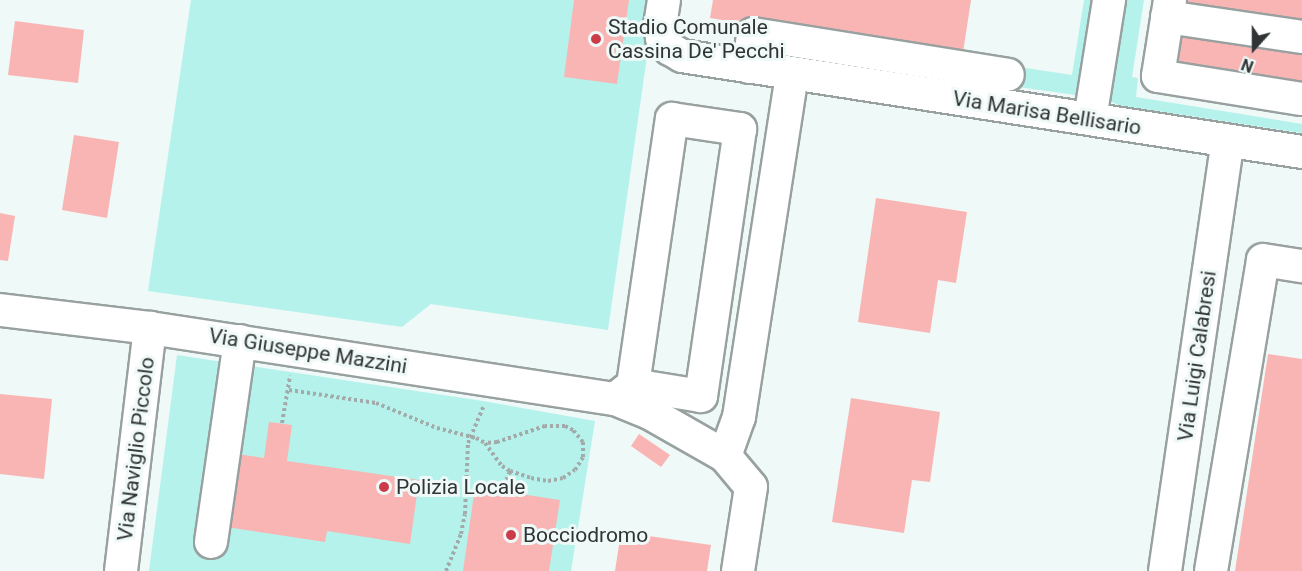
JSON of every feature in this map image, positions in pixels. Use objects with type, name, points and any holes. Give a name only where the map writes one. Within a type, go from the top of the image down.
[{"type":"street","name":"Via Marisa Bellisario","points":[[664,0],[660,29],[662,38],[670,49],[682,56],[1302,152]]},
{"type":"street","points":[[1090,119],[1109,0]]},
{"type":"street","points":[[1302,38],[1169,8],[1158,76],[1302,99]]},
{"type":"street","points":[[749,66],[753,34],[1008,75]]},
{"type":"street","points":[[725,456],[739,417],[792,73]]},
{"type":"street","points":[[672,119],[740,129],[701,396],[624,392],[672,119]]},
{"type":"street","name":"Via Luigi Calabresi","points":[[1165,571],[1228,141]]},
{"type":"street","points":[[1212,571],[1263,260],[1301,257]]},
{"type":"street","name":"Via Giuseppe Mazzini","points":[[0,310],[150,328],[482,378],[624,392]]},
{"type":"street","name":"Via Naviglio Piccolo","points":[[122,571],[150,328]]},
{"type":"street","points":[[211,542],[240,341]]},
{"type":"street","points":[[624,392],[648,412],[725,456],[751,487],[738,571]]},
{"type":"path","points":[[282,423],[294,349]]},
{"type":"path","points":[[446,571],[463,524],[466,456],[470,437],[483,407],[482,378]]},
{"type":"path","points":[[289,390],[376,403],[437,428],[485,443],[502,465],[510,471],[548,481],[563,478],[579,465],[583,457],[583,442],[573,430],[554,426],[485,443]]},
{"type":"path","points":[[502,491],[510,471]]},
{"type":"shaded area","points":[[191,0],[655,0],[608,330],[431,304],[402,327],[148,291]]},
{"type":"shaded area","points":[[1084,0],[1091,0],[1076,95],[1010,86],[1013,66],[1072,75]]},
{"type":"shaded area","points":[[1125,0],[1144,0],[1132,77],[1138,78],[1136,97],[1302,124],[1302,133],[1118,105],[1110,101]]},
{"type":"shaded area","points":[[177,355],[483,401],[595,421],[571,571],[149,571]]},
{"type":"building","name":"Stadio Comunale Cassina De' Pecchi","points":[[574,0],[629,0],[617,84],[564,77]]},
{"type":"building","points":[[713,0],[971,0],[962,59],[710,18]]},
{"type":"building","points":[[1182,0],[1302,0],[1302,33],[1180,14]]},
{"type":"building","points":[[15,21],[84,30],[78,83],[8,75]]},
{"type":"building","points":[[1179,26],[1302,44],[1302,95],[1172,76]]},
{"type":"building","points":[[74,135],[119,142],[107,218],[62,210]]},
{"type":"building","points":[[876,198],[967,212],[956,283],[938,280],[930,333],[858,322]]},
{"type":"building","points":[[0,213],[15,216],[8,261],[0,260]]},
{"type":"building","points":[[1268,354],[1302,359],[1302,571],[1235,571]]},
{"type":"building","points":[[0,394],[52,399],[44,479],[0,474]]},
{"type":"building","points":[[851,398],[940,412],[930,482],[912,480],[904,533],[832,522]]},
{"type":"building","points":[[269,422],[292,425],[287,461],[419,480],[410,544],[327,531],[325,542],[226,527],[237,454],[264,458]]},
{"type":"building","points":[[639,434],[670,455],[661,467],[631,446]]},
{"type":"building","name":"Bocciodromo","points":[[475,487],[560,500],[549,571],[463,571]]},
{"type":"building","points":[[621,532],[711,545],[707,571],[615,571]]},
{"type":"place","name":"Stadio Comunale Cassina De' Pecchi","points":[[596,39]]},
{"type":"place","name":"Polizia Locale","points":[[384,487]]},
{"type":"place","name":"Bocciodromo","points":[[511,535]]}]
